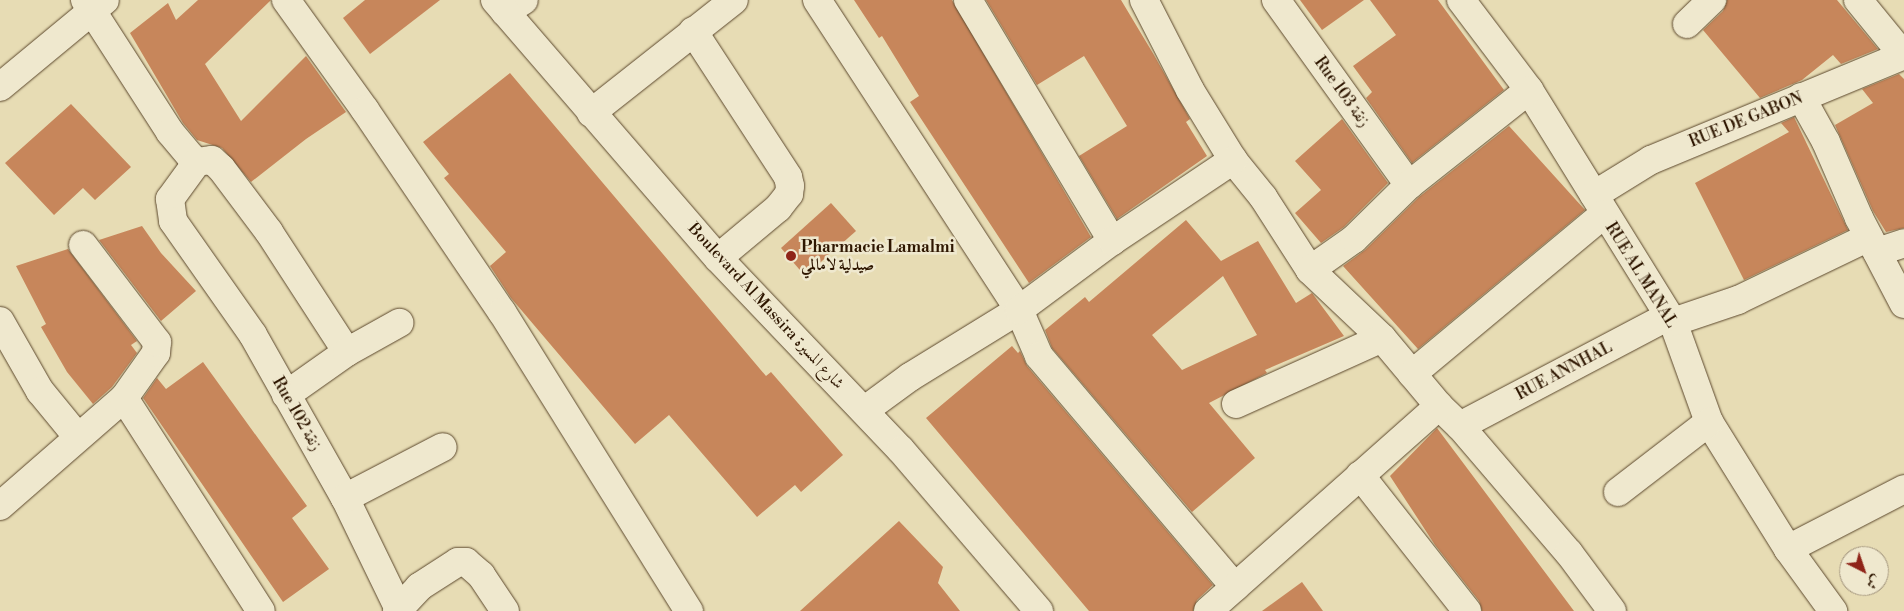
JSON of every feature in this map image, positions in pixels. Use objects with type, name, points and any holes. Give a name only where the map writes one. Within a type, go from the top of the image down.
[{"type":"street","points":[[286,0],[365,110],[502,312],[689,611]]},
{"type":"street","points":[[591,113],[734,0]]},
{"type":"street","points":[[817,0],[1018,310],[1039,356],[1236,586]]},
{"type":"street","points":[[968,0],[1112,241]]},
{"type":"street","points":[[1144,0],[1190,90],[1233,160],[1264,197],[1310,270],[1382,338],[1439,406],[1460,426],[1569,552],[1612,611]]},
{"type":"street","name":"Rue 103 زنقة","points":[[1276,0],[1409,185]]},
{"type":"street","points":[[1687,24],[1712,0]]},
{"type":"street","points":[[1858,0],[1903,55]]},
{"type":"street","name":"RUE AL MANAL","points":[[1465,2],[1529,90],[1670,319],[1709,422],[1788,549],[1833,611]]},
{"type":"street","points":[[0,87],[94,4],[170,132],[197,162],[212,160],[225,173],[269,232],[347,352]]},
{"type":"street","name":"Boulevard Al Massira شارع المسيرة","points":[[508,4],[591,113],[718,258],[865,410],[1030,609]]},
{"type":"street","points":[[694,32],[788,177],[790,186],[789,194],[778,208],[718,258]]},
{"type":"street","name":"RUE DE GABON","points":[[1412,374],[1651,160],[1903,55]]},
{"type":"street","points":[[1310,270],[1354,239],[1409,185],[1529,90]]},
{"type":"street","points":[[1801,97],[1826,142],[1873,244],[1904,304]]},
{"type":"street","points":[[865,410],[910,377],[1018,310],[1112,241],[1233,160]]},
{"type":"street","name":"Rue 102 زنقة","points":[[197,162],[170,199],[170,211],[178,230],[229,298],[286,395],[345,498],[398,610]]},
{"type":"street","name":"RUE ANNHAL","points":[[1460,426],[1670,319],[1738,300],[1873,244],[1904,243]]},
{"type":"street","points":[[0,506],[53,462],[77,436],[124,398],[151,362],[157,342],[83,245]]},
{"type":"street","points":[[286,395],[347,352],[399,323]]},
{"type":"street","points":[[1,327],[40,391],[77,436]]},
{"type":"street","points":[[1236,404],[1382,338]]},
{"type":"street","points":[[124,398],[261,611]]},
{"type":"street","points":[[1208,611],[1439,406]]},
{"type":"street","points":[[1618,492],[1709,422]]},
{"type":"street","points":[[345,498],[443,448]]},
{"type":"street","points":[[1360,476],[1462,608]]},
{"type":"street","points":[[1788,549],[1904,489]]},
{"type":"street","points":[[398,610],[419,587],[458,562],[473,566],[503,607]]},
{"type":"building","points":[[198,0],[271,0],[205,64],[241,121],[306,56],[346,112],[306,139],[251,182],[222,148],[197,140],[183,123],[130,33],[168,3],[176,20]]},
{"type":"building","points":[[365,0],[440,0],[370,54],[343,18]]},
{"type":"building","points":[[854,0],[952,0],[1091,237],[1029,283],[910,102],[919,96],[882,36],[879,38]]},
{"type":"building","points":[[986,0],[1121,0],[1190,119],[1186,122],[1207,156],[1117,219],[1079,156],[1127,126],[1084,56],[1037,85]]},
{"type":"building","points":[[1300,0],[1364,0],[1322,30]]},
{"type":"building","points":[[1370,0],[1438,0],[1504,90],[1412,163],[1366,98],[1372,92],[1353,66],[1396,35]]},
{"type":"building","points":[[1727,0],[1837,0],[1878,49],[1841,64],[1833,55],[1802,80],[1760,98],[1703,30],[1723,11]]},
{"type":"building","points":[[510,73],[766,376],[771,372],[843,455],[801,492],[795,485],[757,517],[669,415],[635,444],[511,298],[490,266],[506,252],[444,178],[449,174],[423,142]]},
{"type":"building","points":[[1899,74],[1904,79],[1904,228],[1886,232],[1873,211],[1835,125],[1873,103],[1862,89]]},
{"type":"building","points":[[71,104],[131,167],[95,200],[83,188],[54,215],[5,163]]},
{"type":"building","points":[[1794,117],[1848,230],[1744,280],[1695,183],[1789,132],[1781,123]]},
{"type":"building","points":[[1342,119],[1388,183],[1344,227],[1321,243],[1295,213],[1321,190],[1295,161]]},
{"type":"building","points":[[1509,126],[1585,210],[1418,349],[1343,266],[1365,250],[1419,197]]},
{"type":"building","points":[[831,203],[856,231],[805,276],[781,248]]},
{"type":"building","points":[[1186,220],[1221,261],[1258,241],[1296,303],[1312,293],[1344,336],[1265,370],[1267,373],[1209,403],[1255,458],[1192,512],[1052,348],[1045,330],[1085,297],[1089,302]],"holes":[[[1223,276],[1257,335],[1182,370],[1152,335]]]},
{"type":"building","points":[[142,226],[161,253],[196,291],[161,321],[99,240]]},
{"type":"building","points":[[68,249],[137,341],[131,345],[137,353],[112,387],[93,404],[67,372],[41,327],[46,324],[16,266]]},
{"type":"building","points":[[1012,346],[1018,353],[1020,351],[1027,366],[1213,585],[1197,600],[1193,611],[1089,611],[926,418]]},
{"type":"building","points":[[203,362],[307,506],[292,518],[329,569],[283,602],[143,398],[157,378],[166,389]]},
{"type":"building","points":[[1437,428],[1574,611],[1482,611],[1479,601],[1435,545],[1390,476]]},
{"type":"building","points":[[899,521],[943,567],[938,583],[960,611],[800,611]]},
{"type":"building","points":[[1302,582],[1323,611],[1262,611]]},
{"type":"place","name":"Pharmacie Lamalmi صيدلية لامالمي","points":[[791,256]]}]
